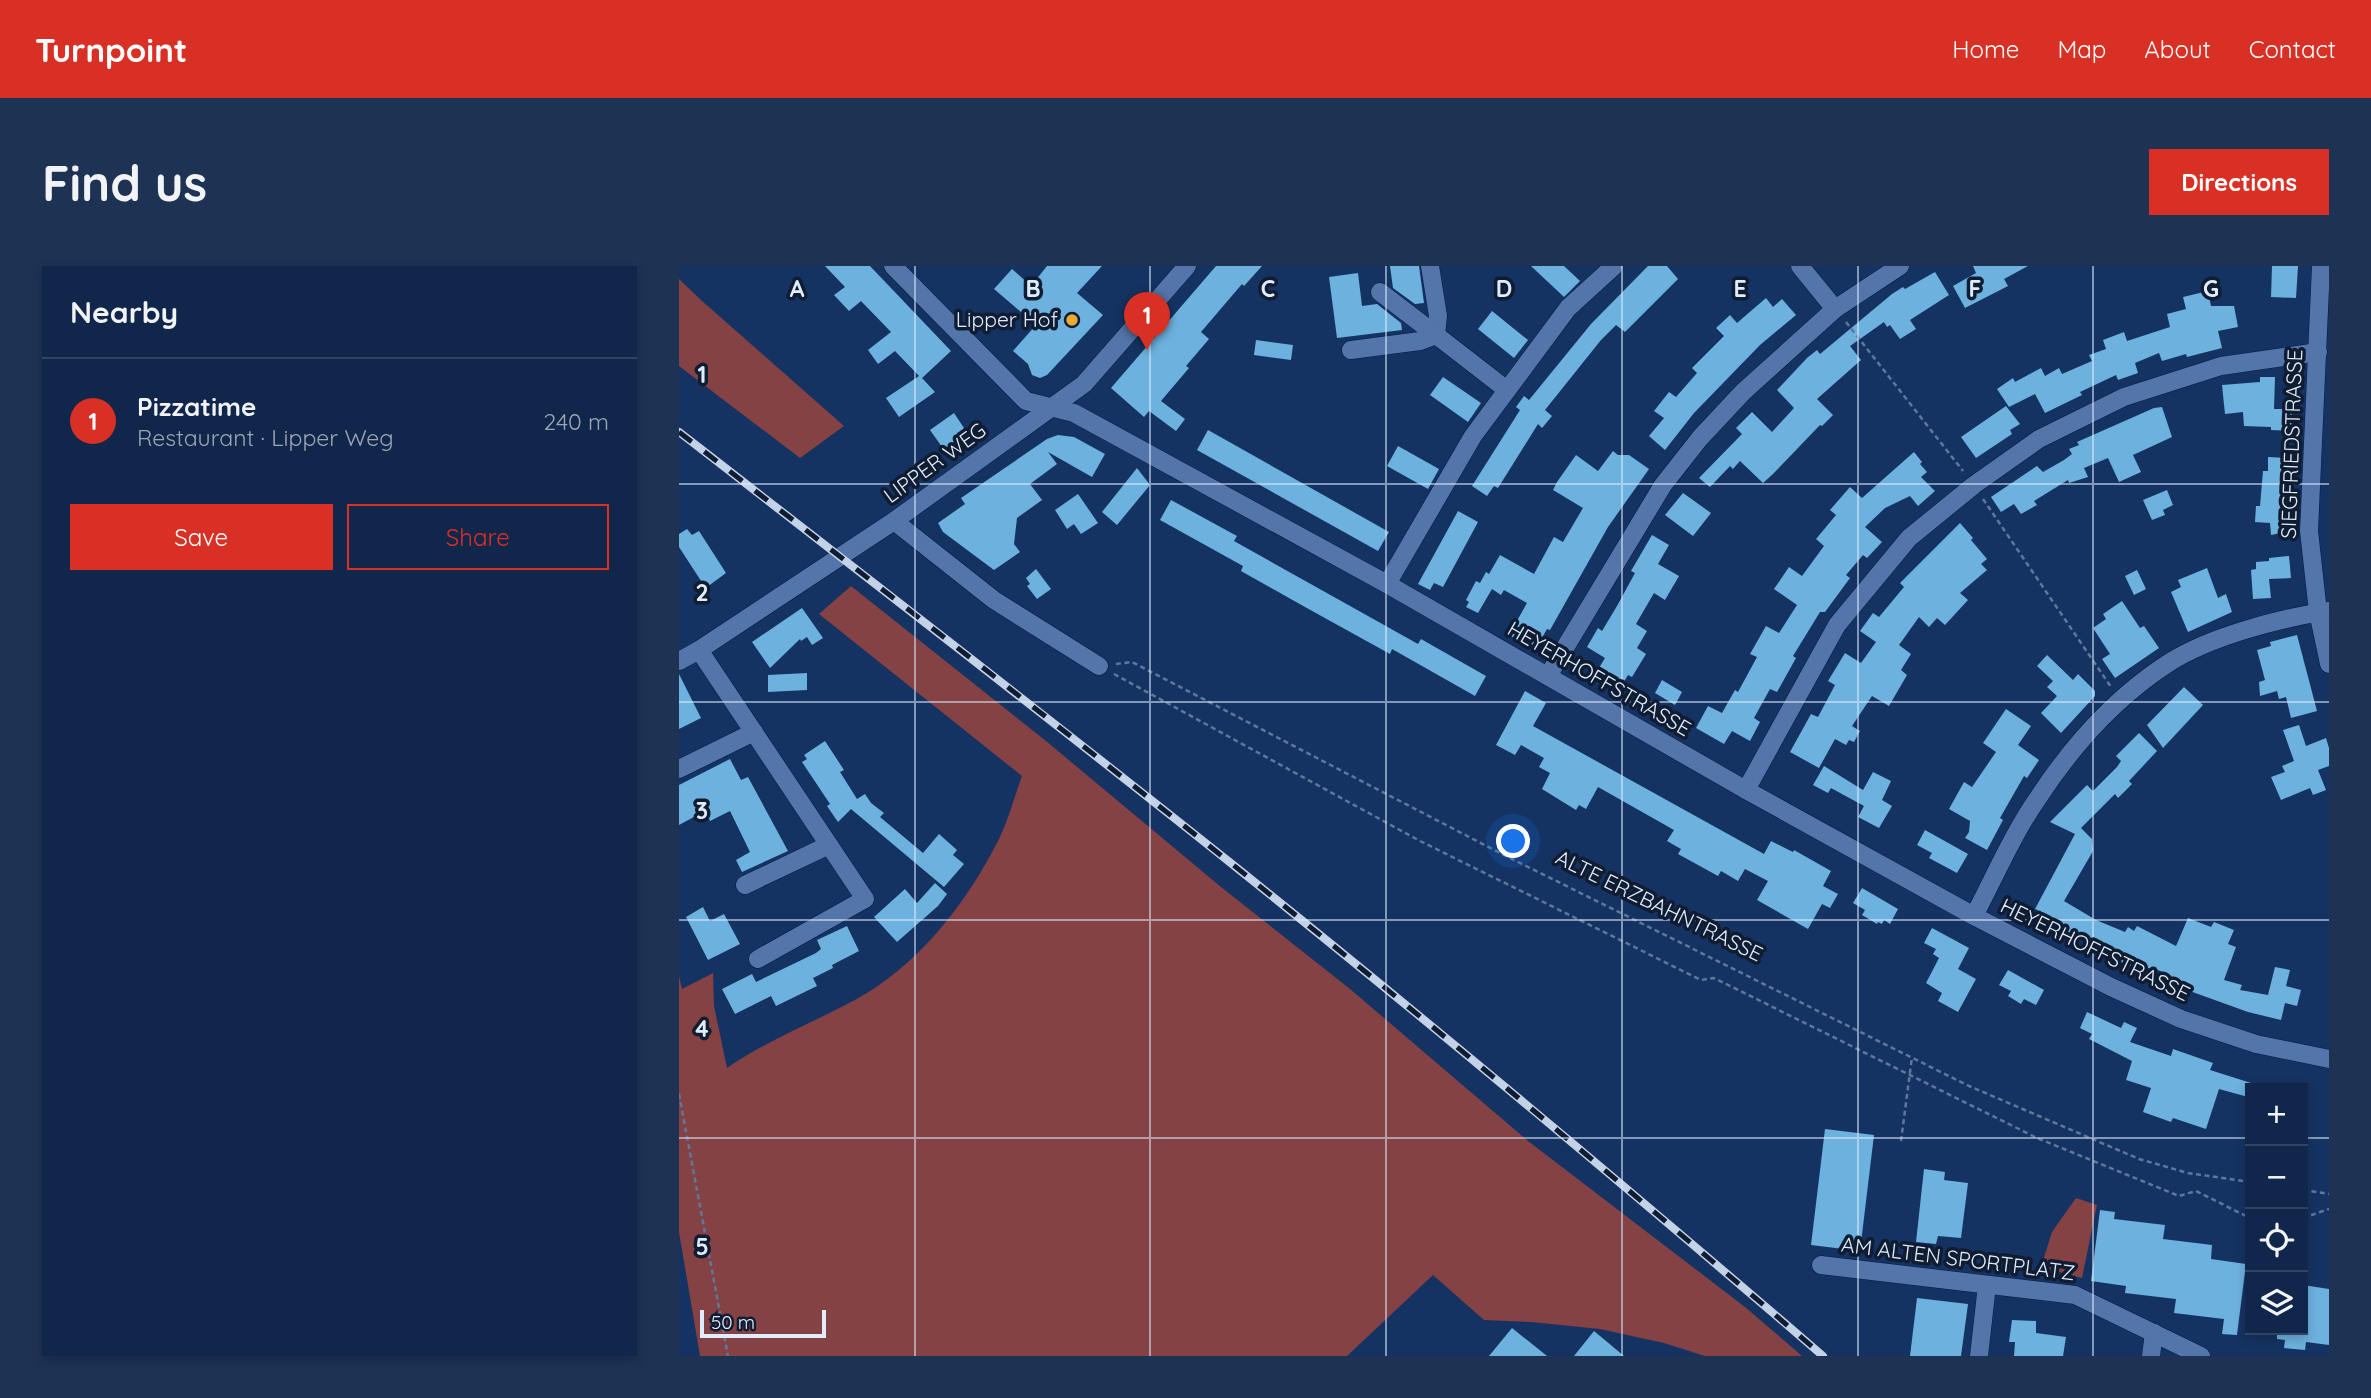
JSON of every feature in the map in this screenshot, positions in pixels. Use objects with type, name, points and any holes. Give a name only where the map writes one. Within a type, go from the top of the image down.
[{"type":"street","name":"HEYERHOFFSTRASSE","points":[[893,266],[1026,401],[1074,413],[1387,584],[1746,790],[1974,916],[2111,987],[2181,1019],[2256,1044],[2329,1059]]},
{"type":"street","name":"LIPPER WEG","points":[[679,661],[894,521],[1084,384],[1187,266]]},
{"type":"street","points":[[1430,266],[1438,316],[1436,335]]},
{"type":"street","points":[[1387,584],[1473,436],[1568,308],[1614,266]]},
{"type":"street","points":[[1800,266],[1835,309]]},
{"type":"street","points":[[1548,676],[1663,485],[1700,438],[1743,392],[1835,309],[1900,266]]},
{"type":"street","name":"SIEGFRIEDSTRASSE","points":[[2321,266],[2309,531],[2329,664]]},
{"type":"street","points":[[1380,292],[1507,390]]},
{"type":"street","points":[[1352,350],[1420,341],[1436,335]]},
{"type":"street","points":[[1746,790],[1837,625],[1909,538],[1974,485],[2039,439],[2124,397],[2221,366],[2318,352]]},
{"type":"street","points":[[894,521],[994,600],[1099,666]]},
{"type":"street","points":[[1974,916],[2036,799],[2081,739],[2120,700],[2168,663],[2230,634],[2323,612]]},
{"type":"street","points":[[699,650],[865,899],[758,959]]},
{"type":"street","points":[[679,769],[754,732]]},
{"type":"street","points":[[745,885],[829,845]]},
{"type":"street","name":"AM ALTEN SPORTPLATZ","points":[[1821,1265],[2075,1295],[2201,1356]]},
{"type":"street","points":[[1979,1356],[1987,1285]]},
{"type":"street","points":[[2151,1356],[2154,1333]]},
{"type":"path","name":"ALTE ERZBAHNTRASSE","points":[[1099,666],[1132,662],[1500,853],[1969,1086],[2139,1159],[2188,1173],[2245,1181]]},
{"type":"path","points":[[1099,666],[1420,841],[1701,980],[1714,978],[2037,1138],[2179,1196],[2196,1191],[2245,1216]]},
{"type":"path","points":[[1901,1141],[1912,1057]]},
{"type":"path","points":[[679,1094],[728,1356]]},
{"type":"path","points":[[679,1110],[684,1121]]},
{"type":"path","points":[[2308,1191],[2329,1194]]},
{"type":"path","points":[[2308,1216],[2329,1209]]},
{"type":"shaded area","points":[[679,279],[844,426],[800,458],[679,366]]},
{"type":"shaded area","points":[[851,586],[1350,989],[1528,1141],[1745,1307],[1802,1356],[1705,1356],[1664,1343],[1600,1329],[1484,1320],[1433,1275],[1347,1356],[700,1356],[679,1232],[679,976],[682,989],[713,973],[714,1006],[727,1068],[761,1047],[867,993],[888,979],[926,945],[973,885],[998,841],[1022,776],[819,614]]},
{"type":"shaded area","points":[[2076,1198],[2097,1205],[2082,1278],[2041,1267],[2052,1232]]},
{"type":"building","points":[[825,266],[870,266],[951,351],[922,378],[935,392],[899,417],[886,398],[919,376],[895,351],[878,364],[868,350],[891,332],[861,301],[849,311],[834,295],[845,287]]},
{"type":"building","points":[[1047,266],[1102,266],[1077,293],[1103,315],[1047,375],[1040,378],[1032,375],[1028,364],[1013,351],[1036,325],[994,289],[1012,269],[1031,286]]},
{"type":"building","points":[[1216,266],[1262,266],[1244,286],[1242,284],[1201,332],[1209,339],[1161,401],[1185,419],[1176,431],[1149,411],[1144,417],[1111,388]]},
{"type":"building","points":[[1390,266],[1419,266],[1424,303],[1415,304],[1393,288]]},
{"type":"building","points":[[1531,266],[1564,266],[1580,281],[1564,297]]},
{"type":"building","points":[[1648,266],[1667,266],[1678,279],[1625,332],[1616,325],[1601,340],[1545,410],[1552,416],[1542,428],[1538,424],[1498,488],[1494,486],[1487,496],[1472,486],[1520,410],[1516,407],[1524,396],[1529,400],[1591,324]]},
{"type":"building","points":[[1973,266],[2028,266],[2004,279],[2008,286],[1965,308],[1953,286],[1976,273]]},
{"type":"building","points":[[2272,266],[2298,266],[2296,298],[2271,297]]},
{"type":"building","points":[[1935,272],[1949,295],[1910,320],[1916,329],[1900,339],[1890,325],[1887,327],[1884,322],[1850,346],[1861,360],[1817,399],[1833,415],[1763,483],[1740,461],[1733,469],[1730,466],[1710,487],[1699,478],[1742,434],[1736,428],[1752,412],[1772,432],[1794,408],[1777,390],[1807,358],[1817,350],[1820,354],[1892,294]]},
{"type":"building","points":[[1358,273],[1362,306],[1377,304],[1401,323],[1402,330],[1337,338],[1329,277]]},
{"type":"building","points":[[2208,291],[2211,306],[2234,306],[2238,327],[2218,331],[2222,348],[2162,361],[2159,353],[2135,363],[2138,373],[2118,380],[2116,375],[2045,413],[2035,394],[2009,407],[1997,389],[2013,378],[2015,382],[2041,368],[2045,376],[2059,368],[2062,374],[2092,361],[2089,355],[2106,349],[2103,340],[2124,332],[2127,341],[2170,327],[2167,314],[2186,309],[2183,297]]},
{"type":"building","points":[[1766,298],[1773,307],[1782,299],[1796,315],[1760,345],[1694,413],[1665,450],[1649,436],[1664,418],[1654,411],[1669,392],[1676,397],[1697,373],[1692,368],[1724,336],[1716,328],[1730,315],[1737,323]]},
{"type":"building","points":[[1492,311],[1528,340],[1514,358],[1478,329]]},
{"type":"building","points":[[1256,340],[1293,345],[1291,360],[1254,355]]},
{"type":"building","points":[[1443,377],[1481,403],[1468,422],[1430,395]]},
{"type":"building","points":[[2260,377],[2275,377],[2274,409],[2292,409],[2291,431],[2244,426],[2243,412],[2225,414],[2222,385],[2260,382]]},
{"type":"building","points":[[2006,406],[2020,424],[2010,430],[2012,434],[1976,458],[1961,437]]},
{"type":"building","points":[[2162,407],[2172,437],[2133,455],[2141,472],[2119,482],[2108,458],[2084,468],[2088,477],[2069,483],[2068,480],[2034,501],[2037,505],[2021,514],[2014,504],[2001,512],[1991,497],[2037,466],[2043,472],[2064,460],[2072,454],[2069,449],[2079,445],[2077,442],[2154,408]]},
{"type":"building","points":[[954,413],[970,437],[947,454],[930,430]]},
{"type":"building","points":[[1208,430],[1389,532],[1378,551],[1197,450]]},
{"type":"building","points":[[1058,435],[1074,437],[1105,454],[1092,477],[1048,452],[1057,464],[1030,484],[1042,500],[1017,518],[1014,544],[1020,552],[994,570],[943,532],[938,523],[965,504],[961,498],[1047,439]]},
{"type":"building","points":[[1398,446],[1439,469],[1428,489],[1387,466]]},
{"type":"building","points":[[1613,451],[1618,455],[1629,455],[1649,469],[1608,527],[1550,630],[1547,629],[1535,650],[1509,635],[1527,603],[1504,590],[1501,595],[1492,589],[1478,613],[1466,607],[1469,602],[1466,600],[1476,581],[1480,583],[1486,572],[1489,574],[1500,555],[1534,574],[1554,537],[1563,542],[1583,508],[1553,490],[1557,482],[1576,455],[1598,471]]},
{"type":"building","points":[[1914,452],[1927,472],[1921,477],[1935,491],[1918,506],[1910,496],[1885,508],[1865,527],[1882,542],[1867,558],[1863,555],[1846,575],[1850,578],[1825,612],[1820,612],[1793,656],[1796,658],[1777,692],[1770,689],[1754,718],[1760,722],[1750,741],[1732,731],[1724,744],[1696,728],[1708,706],[1722,713],[1735,690],[1738,692],[1757,657],[1750,654],[1766,626],[1779,633],[1797,605],[1774,589],[1789,567],[1802,576],[1824,546],[1816,539],[1836,515],[1830,510],[1850,487],[1862,498]]},
{"type":"building","points":[[2268,457],[2287,458],[2286,479],[2289,479],[2286,532],[2271,535],[2270,523],[2255,522],[2256,506],[2260,506],[2263,471],[2268,471]]},
{"type":"building","points":[[1137,468],[1150,485],[1117,525],[1102,512]]},
{"type":"building","points":[[2167,490],[2173,505],[2163,510],[2165,515],[2152,520],[2143,500]]},
{"type":"building","points":[[1683,493],[1711,513],[1693,536],[1665,515]]},
{"type":"building","points":[[1078,494],[1098,523],[1081,534],[1074,524],[1067,529],[1055,510]]},
{"type":"building","points":[[1171,500],[1237,536],[1234,541],[1418,644],[1421,639],[1486,676],[1475,696],[1392,649],[1390,654],[1305,607],[1241,571],[1243,566],[1160,520]]},
{"type":"building","points":[[1458,511],[1478,522],[1443,587],[1434,583],[1430,590],[1418,584]]},
{"type":"building","points":[[1960,523],[1987,559],[1981,564],[1987,570],[1960,593],[1968,600],[1945,625],[1937,618],[1929,627],[1919,617],[1899,645],[1911,654],[1901,670],[1907,675],[1889,706],[1872,696],[1852,726],[1860,731],[1854,742],[1849,740],[1846,745],[1835,739],[1819,768],[1790,752],[1811,714],[1818,717],[1835,685],[1828,681],[1845,653],[1861,663],[1876,642],[1860,631],[1873,613],[1879,617],[1904,587],[1900,583]]},
{"type":"building","points":[[687,529],[692,535],[699,531],[726,573],[707,587],[679,547],[679,534]]},
{"type":"building","points":[[1652,535],[1669,545],[1658,564],[1679,576],[1665,600],[1654,593],[1636,624],[1647,631],[1637,648],[1646,654],[1632,677],[1628,675],[1621,687],[1596,673],[1605,658],[1587,647],[1598,628],[1602,631],[1617,606],[1635,573],[1631,571]]},
{"type":"building","points":[[2289,556],[2291,578],[2269,579],[2271,598],[2253,599],[2251,570],[2256,569],[2256,562]]},
{"type":"building","points":[[2207,568],[2218,598],[2226,594],[2232,612],[2188,632],[2171,592],[2181,587],[2178,580]]},
{"type":"building","points":[[1036,569],[1051,589],[1037,599],[1027,586],[1030,584],[1026,578]]},
{"type":"building","points":[[2137,570],[2146,589],[2134,595],[2125,576]]},
{"type":"building","points":[[2122,601],[2140,628],[2144,626],[2159,648],[2115,678],[2102,659],[2110,654],[2093,628],[2106,619],[2103,614]]},
{"type":"building","points":[[802,608],[823,638],[812,645],[807,637],[801,641],[800,639],[770,668],[752,642]]},
{"type":"building","points":[[2297,635],[2317,711],[2291,718],[2286,697],[2279,699],[2277,691],[2260,696],[2259,682],[2265,680],[2257,650],[2271,646],[2270,642]]},
{"type":"building","points":[[2047,655],[2073,680],[2078,674],[2095,691],[2095,696],[2061,733],[2041,713],[2057,696],[2047,687],[2053,681],[2037,666]]},
{"type":"building","points":[[807,673],[807,690],[768,692],[768,675]]},
{"type":"building","points":[[679,674],[701,718],[679,729]]},
{"type":"building","points":[[1662,680],[1682,692],[1675,705],[1655,693]]},
{"type":"building","points":[[2184,687],[2203,705],[2163,748],[2147,725]]},
{"type":"building","points":[[1525,691],[1546,703],[1533,726],[1764,854],[1771,841],[1793,852],[1794,850],[1831,871],[1823,886],[1838,894],[1830,908],[1822,904],[1808,929],[1757,900],[1768,881],[1745,869],[1738,881],[1721,871],[1718,876],[1678,854],[1681,849],[1667,841],[1674,830],[1598,787],[1586,809],[1579,805],[1576,810],[1542,789],[1550,773],[1539,767],[1544,758],[1521,745],[1515,755],[1496,745]]},
{"type":"building","points":[[2006,709],[2031,726],[2018,745],[2039,760],[2027,778],[2024,776],[2000,818],[2003,820],[1987,850],[1965,838],[1969,832],[1970,821],[1949,809],[1964,782],[1972,787],[1996,752],[1983,743]]},
{"type":"building","points":[[2299,725],[2306,746],[2326,738],[2329,766],[2318,770],[2326,790],[2313,795],[2310,788],[2281,800],[2271,777],[2285,772],[2282,766],[2294,761],[2283,730]]},
{"type":"building","points":[[2139,733],[2157,751],[2129,781],[2132,784],[2118,798],[2115,794],[2081,828],[2092,839],[2093,851],[2064,901],[2096,920],[2125,932],[2128,927],[2134,931],[2137,926],[2176,946],[2188,918],[2211,927],[2214,922],[2234,930],[2228,944],[2236,947],[2224,980],[2242,985],[2240,990],[2268,995],[2275,967],[2290,970],[2286,986],[2301,990],[2297,1006],[2285,1003],[2281,1020],[2248,1012],[2177,986],[2179,980],[2156,969],[2129,966],[2109,956],[2111,953],[2077,933],[2074,938],[2035,916],[2038,910],[2035,909],[2075,834],[2050,822],[2087,785],[2093,791],[2117,767],[2121,761],[2116,756]]},
{"type":"building","points":[[825,741],[844,770],[840,772],[857,799],[865,794],[871,803],[884,813],[880,817],[923,853],[939,834],[957,850],[953,855],[964,864],[944,887],[851,809],[838,822],[827,806],[830,804],[802,762],[807,759],[804,755]]},
{"type":"building","points":[[730,759],[741,780],[748,777],[788,851],[742,872],[736,860],[750,852],[730,811],[710,821],[705,811],[679,825],[679,785]]},
{"type":"building","points":[[1824,766],[1863,790],[1873,772],[1891,781],[1882,800],[1892,806],[1879,828],[1858,817],[1864,806],[1831,788],[1828,793],[1813,785]]},
{"type":"building","points":[[1925,830],[1968,854],[1957,873],[1929,858],[1932,853],[1917,845]]},
{"type":"building","points":[[935,883],[947,894],[938,906],[897,942],[874,917],[905,889],[917,903]]},
{"type":"building","points":[[1862,888],[1898,909],[1890,924],[1884,920],[1882,924],[1877,924],[1862,915],[1865,910],[1853,903]]},
{"type":"building","points":[[703,907],[710,921],[724,914],[740,944],[708,960],[686,917]]},
{"type":"building","points":[[847,926],[859,951],[813,978],[817,986],[776,1006],[771,996],[735,1014],[722,989],[752,974],[756,982],[816,953],[821,949],[817,940]]},
{"type":"building","points":[[1932,928],[1969,948],[1958,969],[1976,979],[1958,1012],[1938,1001],[1942,993],[1926,983],[1939,958],[1933,954],[1936,949],[1924,943]]},
{"type":"building","points":[[2008,970],[2044,990],[2036,1005],[2024,999],[2021,1004],[2008,996],[2011,991],[1999,985]]},
{"type":"building","points":[[2087,1012],[2121,1028],[2124,1022],[2137,1028],[2130,1042],[2171,1056],[2173,1049],[2213,1063],[2210,1070],[2251,1083],[2245,1083],[2245,1096],[2219,1089],[2206,1129],[2173,1118],[2171,1122],[2143,1112],[2151,1088],[2126,1080],[2132,1061],[2089,1039],[2092,1034],[2080,1028]]},
{"type":"building","points":[[1825,1129],[1874,1135],[1860,1251],[1811,1245]]},
{"type":"building","points":[[1924,1169],[1945,1172],[1944,1180],[1968,1183],[1961,1238],[1938,1236],[1936,1244],[1916,1242]]},
{"type":"building","points":[[2100,1210],[2115,1212],[2114,1219],[2165,1225],[2163,1239],[2212,1245],[2211,1259],[2245,1264],[2237,1335],[2222,1334],[2224,1319],[2174,1313],[2176,1299],[2125,1293],[2126,1286],[2091,1281]]},
{"type":"building","points":[[2308,1286],[2329,1289],[2329,1345],[2306,1342],[2305,1350],[2284,1348],[2285,1340],[2277,1339],[2277,1335],[2308,1335]]},
{"type":"building","points":[[1917,1298],[1968,1304],[1961,1356],[1910,1356]]},
{"type":"building","points":[[2012,1320],[2036,1321],[2036,1333],[2066,1337],[2063,1356],[2014,1356],[2015,1342],[2009,1342]]},
{"type":"building","points":[[1512,1328],[1547,1356],[1489,1356]]},
{"type":"building","points":[[1594,1331],[1624,1356],[1574,1356]]},
{"type":"railway","points":[[679,432],[1307,924],[1530,1107],[1823,1356]]},
{"type":"place","name":"Lipper Hof","points":[[1072,320]]},
{"type":"place","name":"Pizzatime","points":[[1147,350]]}]
